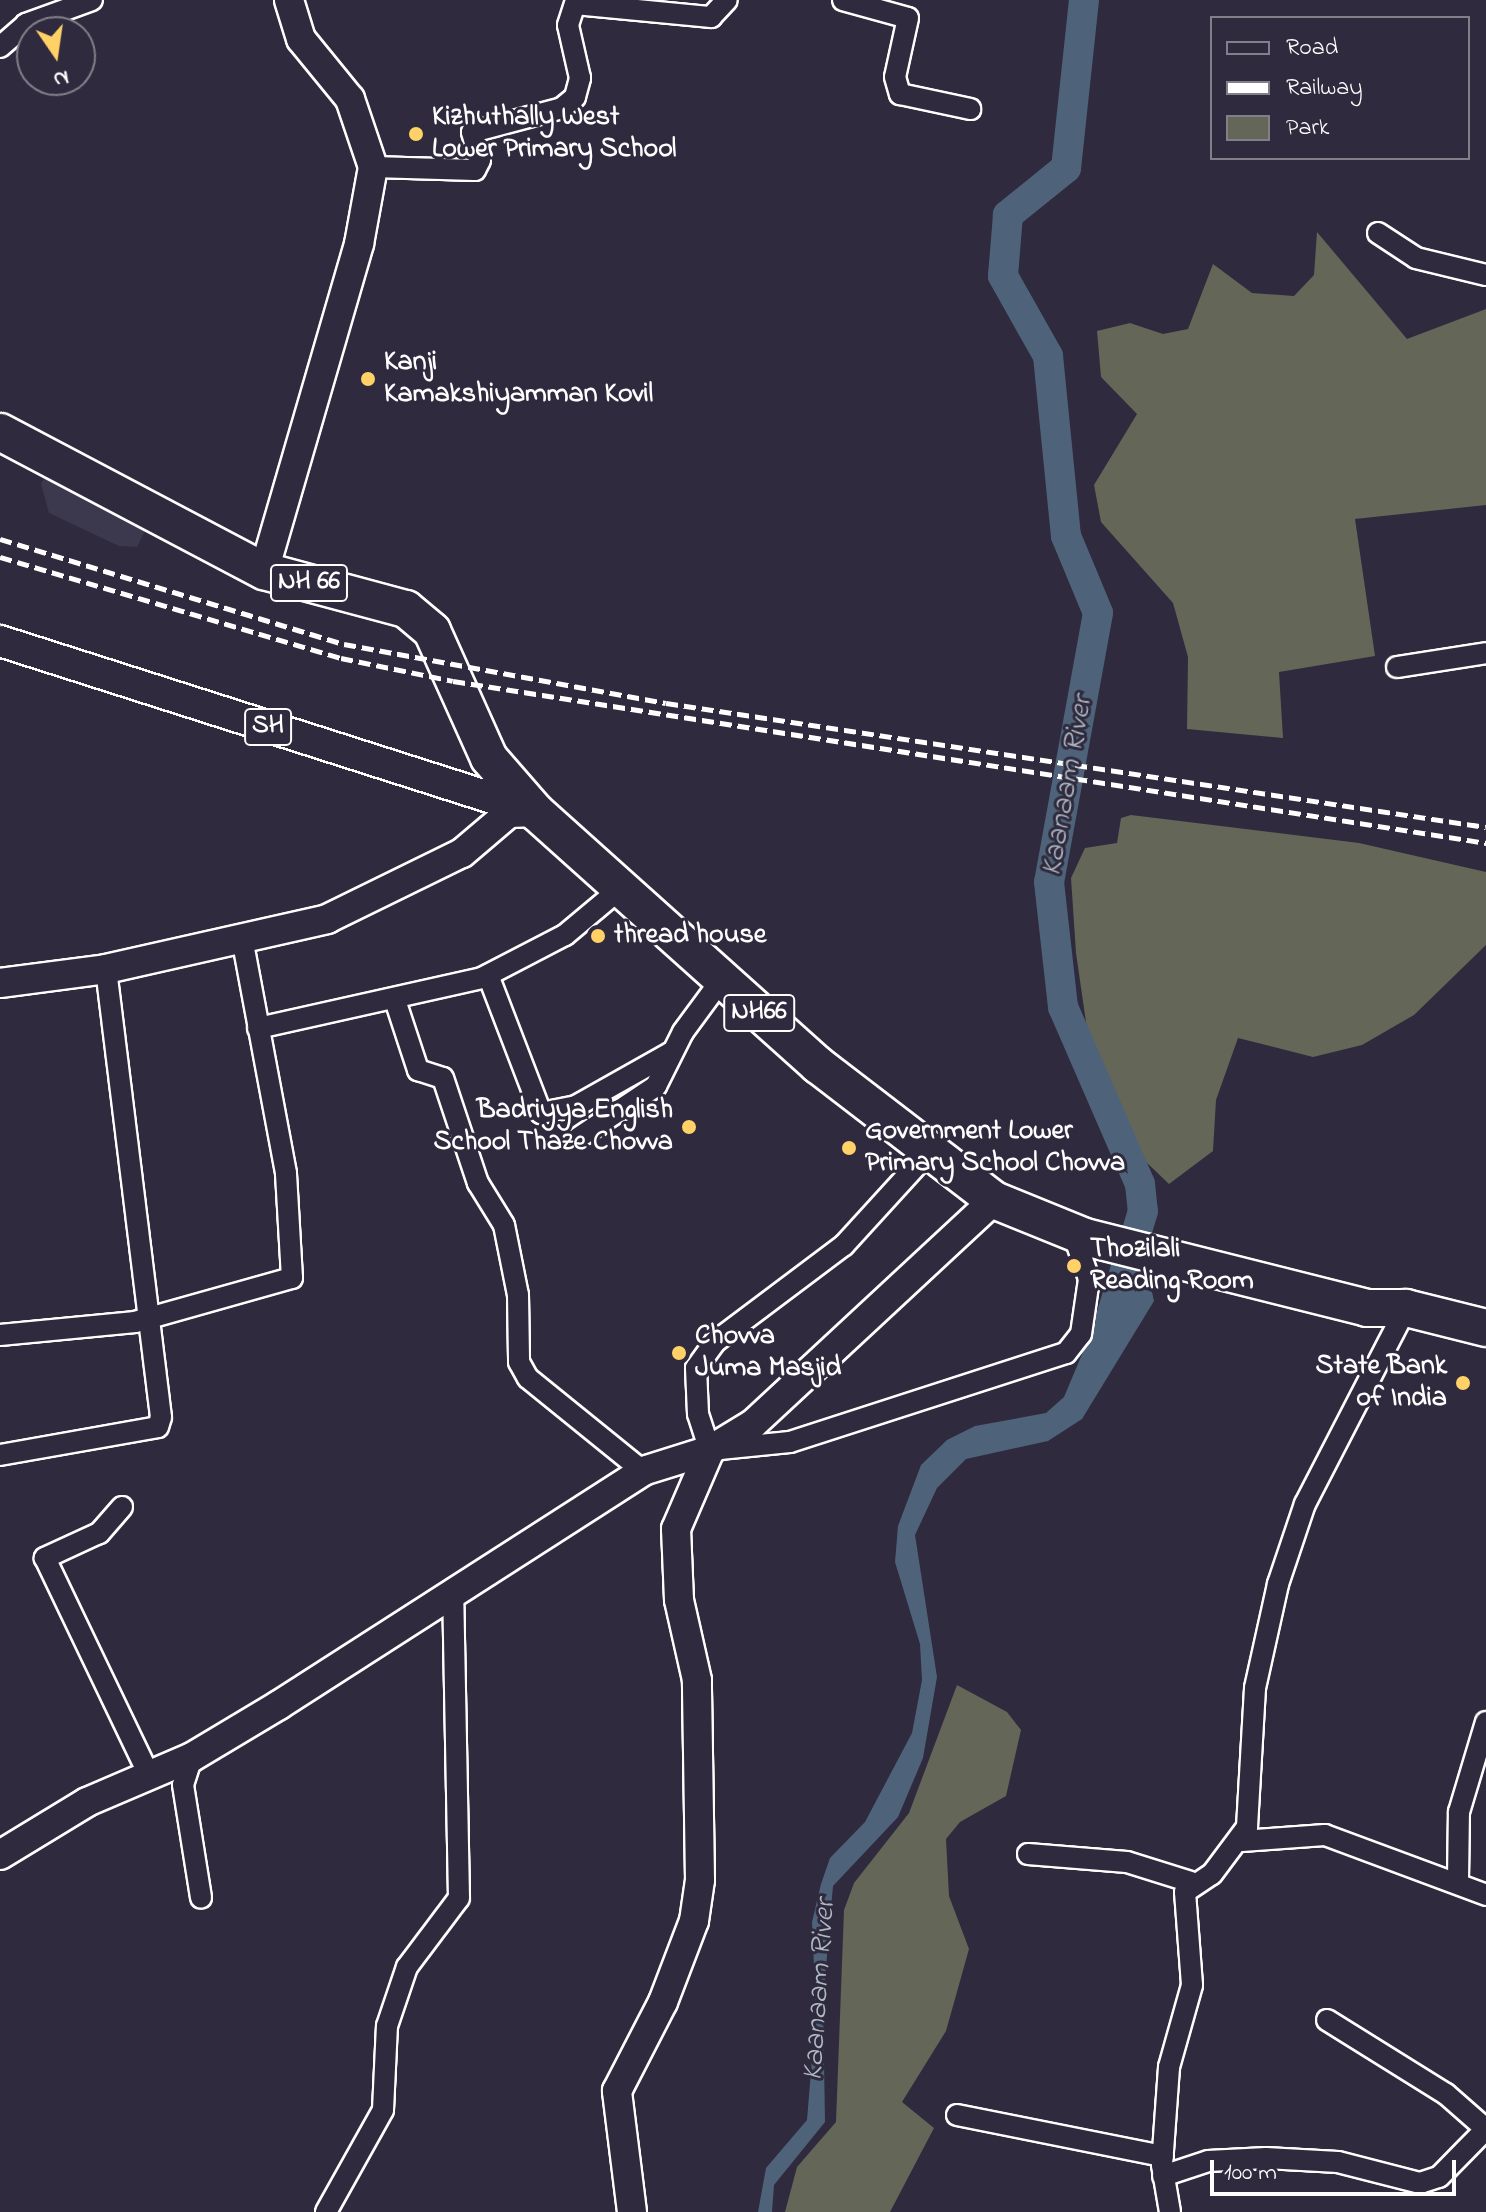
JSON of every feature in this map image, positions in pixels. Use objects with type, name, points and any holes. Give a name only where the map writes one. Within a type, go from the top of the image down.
[{"type":"highway","name":"NH 66","points":[[0,432],[264,571],[406,609],[432,631],[489,758],[536,812]]},
{"type":"highway","name":"NH66","points":[[536,812],[722,979],[928,1153],[994,1200]]},
{"type":"highway","points":[[994,1200],[1012,1197],[1084,1229],[1192,1252],[1367,1308],[1406,1308],[1486,1328]]},
{"type":"main road","points":[[264,571],[359,244],[373,167],[350,99],[301,39],[289,0]]},
{"type":"main road","name":"SH","points":[[0,641],[536,812]]},
{"type":"main road","points":[[0,983],[106,969],[243,943],[327,919],[462,853],[509,813],[536,812]]},
{"type":"main road","points":[[0,1855],[148,1773],[192,1757],[391,1635],[453,1589],[643,1471],[710,1450],[753,1424],[994,1200]]},
{"type":"main road","points":[[632,2212],[617,2091],[679,1961],[700,1880],[697,1680],[679,1600],[676,1529],[710,1450]]},
{"type":"street","points":[[0,47],[26,24],[92,0]]},
{"type":"street","points":[[373,167],[471,172],[480,160],[472,132],[562,108],[575,97],[580,78],[568,25],[575,4],[711,17],[727,0]]},
{"type":"street","points":[[843,0],[908,18],[895,77],[900,94],[970,109]]},
{"type":"street","points":[[1378,233],[1416,258],[1486,275]]},
{"type":"street","points":[[1397,667],[1486,653]]},
{"type":"street","points":[[258,1028],[396,1003],[488,975],[565,935],[621,888]]},
{"type":"street","points":[[0,1335],[144,1319],[292,1278],[286,1173],[243,943]]},
{"type":"street","points":[[0,1455],[158,1427],[144,1319],[138,1206],[106,969]]},
{"type":"street","points":[[488,975],[541,1113],[576,1106],[670,1053]]},
{"type":"street","points":[[578,1138],[656,1086],[670,1053],[722,979]]},
{"type":"street","points":[[396,1003],[418,1070],[443,1078],[478,1183],[504,1225],[518,1295],[519,1362],[528,1378],[643,1471]]},
{"type":"street","points":[[928,1153],[844,1245],[715,1342],[696,1368],[698,1414],[710,1450],[790,1442],[1066,1353],[1081,1334],[1089,1279],[1084,1229]]},
{"type":"street","points":[[1028,1854],[1127,1862],[1191,1882],[1212,1874],[1242,1841],[1255,1688],[1278,1584],[1305,1504],[1406,1308]]},
{"type":"street","points":[[122,1507],[99,1533],[45,1558],[148,1773]]},
{"type":"street","points":[[326,2212],[383,2110],[387,2026],[407,1967],[459,1898],[453,1589]]},
{"type":"street","points":[[1458,1880],[1459,1812],[1486,1722]]},
{"type":"street","points":[[192,1757],[183,1785],[201,1898]]},
{"type":"street","points":[[1242,1841],[1325,1835],[1458,1880],[1486,1895]]},
{"type":"street","points":[[1170,2212],[1163,2166],[1169,2067],[1191,1998],[1185,1918],[1191,1882]]},
{"type":"street","points":[[957,2115],[1163,2166],[1266,2158],[1338,2162],[1420,2183],[1439,2177],[1486,2129],[1355,2031],[1327,2020]]},
{"type":"shaded area","points":[[48,471],[146,529],[137,547],[119,546],[49,513],[41,484]]},
{"type":"green space","points":[[1317,232],[1407,339],[1486,309],[1486,505],[1355,519],[1375,656],[1279,672],[1283,738],[1187,729],[1188,657],[1173,603],[1101,522],[1094,485],[1137,414],[1101,377],[1097,331],[1130,323],[1163,334],[1188,329],[1213,264],[1252,293],[1294,296],[1314,275]]},
{"type":"green space","points":[[1131,815],[1359,843],[1486,872],[1486,945],[1414,1015],[1362,1045],[1313,1057],[1238,1038],[1216,1100],[1213,1151],[1169,1184],[1145,1161],[1087,1029],[1076,953],[1071,878],[1085,848],[1117,843],[1121,818]]},
{"type":"green space","points":[[957,1685],[1007,1712],[1021,1730],[1006,1796],[960,1822],[946,1839],[949,1896],[969,1949],[946,2031],[902,2102],[934,2128],[890,2212],[785,2212],[797,2167],[836,2122],[844,1910],[854,1883],[909,1813]]},
{"type":"water","points":[[1115,1276],[1152,1292],[1154,1301],[1082,1419],[1048,1441],[966,1459],[937,1488],[915,1535],[937,1677],[923,1758],[898,1817],[833,1886],[823,2002],[825,2122],[774,2185],[772,2212],[758,2212],[766,2168],[807,2120],[816,2010],[812,1922],[821,1884],[830,1858],[865,1822],[912,1733],[922,1680],[920,1644],[895,1562],[898,1526],[921,1465],[947,1440],[975,1426],[1046,1413],[1064,1397]]},
{"type":"waterway","name":"Kaanaam River","points":[[1084,0],[1066,168],[1008,215],[1003,276],[1048,356],[1066,536],[1098,613],[1049,882],[1063,1007],[1140,1184],[1143,1211],[1111,1317]]},
{"type":"railway","points":[[0,539],[344,644],[666,703],[1486,827]]},
{"type":"railway","points":[[0,557],[341,658],[453,681],[1486,843]]},
{"type":"place","name":"Kizhuthally West Lower Primary School","points":[[416,134]]},
{"type":"place","name":"Kanji Kamakshiyamman Kovil","points":[[368,379]]},
{"type":"place","name":"thread house","points":[[598,936]]},
{"type":"place","name":"Badriyya English School Thaze Chovva","points":[[689,1127]]},
{"type":"place","name":"Government Lower Primary School Chovva","points":[[849,1148]]},
{"type":"place","name":"Thozilali Reading Room","points":[[1074,1266]]},
{"type":"place","name":"Chovva Juma Masjid","points":[[679,1353]]},
{"type":"place","name":"State Bank of India","points":[[1463,1383]]}]
